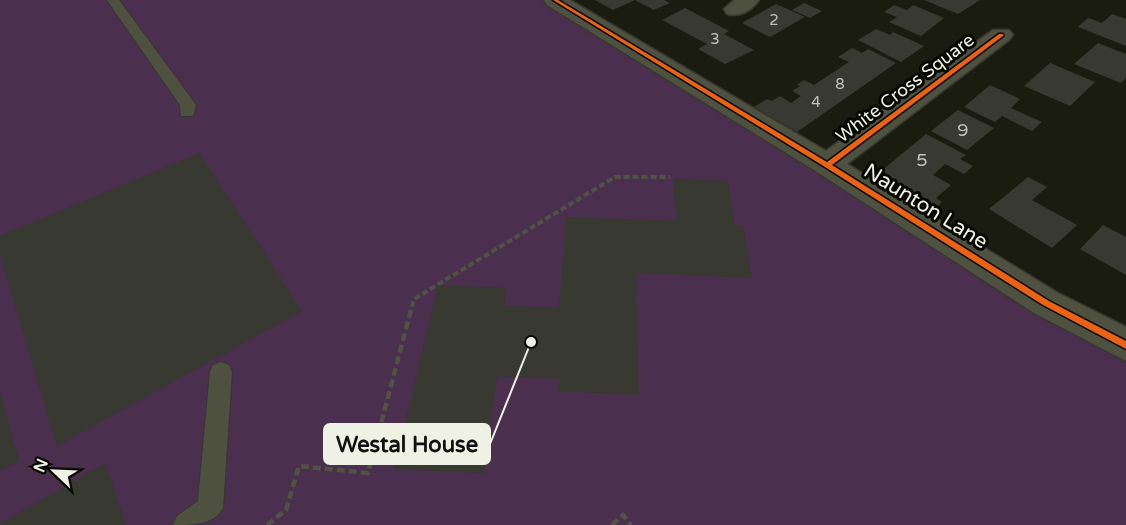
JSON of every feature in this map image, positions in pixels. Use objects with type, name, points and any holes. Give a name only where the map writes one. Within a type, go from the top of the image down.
[{"type":"street","name":"Naunton Lane","points":[[555,0],[827,165],[1046,303],[1126,345]]},
{"type":"street","name":"White Cross Square","points":[[827,165],[1001,35]]},
{"type":"lane","points":[[113,0],[188,105],[187,113]]},
{"type":"lane","points":[[186,525],[210,508],[221,372]]},
{"type":"path","points":[[267,525],[286,510],[299,466],[368,473],[414,299],[615,177],[670,177]]},
{"type":"path","points":[[612,525],[623,515],[631,525]]},
{"type":"shaded area","points":[[0,0],[555,0],[1126,345],[1126,525],[0,525]]},
{"type":"building","points":[[595,0],[635,0],[613,10]]},
{"type":"building","points":[[635,0],[664,0],[670,3],[654,10]]},
{"type":"building","points":[[924,0],[980,0],[958,14]]},
{"type":"building","points":[[804,3],[822,11],[810,18],[792,10]]},
{"type":"building","points":[[776,4],[805,17],[770,37],[742,23]]},
{"type":"building","points":[[894,5],[907,10],[913,5],[944,18],[921,36],[889,22],[897,17],[884,12]]},
{"type":"building","points":[[685,8],[729,31],[724,34],[754,50],[725,64],[698,49],[707,44],[662,20]]},
{"type":"building","points":[[1112,14],[1126,19],[1126,46],[1078,27],[1088,18],[1102,23]]},
{"type":"building","points":[[876,29],[890,35],[893,32],[924,46],[901,62],[858,40]]},
{"type":"building","points":[[1098,43],[1126,54],[1126,78],[1121,83],[1074,64]]},
{"type":"building","points":[[852,48],[862,53],[868,49],[896,63],[797,132],[754,107],[767,99],[772,101],[780,96],[791,103],[801,96],[792,91],[800,86],[797,85],[804,80],[814,85],[849,62],[838,57]]},
{"type":"building","points":[[1050,63],[1095,82],[1070,106],[1024,86]]},
{"type":"building","points":[[990,85],[1020,99],[1011,108],[1042,122],[1032,131],[1002,116],[995,122],[964,107]]},
{"type":"building","points":[[958,110],[994,128],[967,150],[931,131]]},
{"type":"building","points":[[926,134],[966,155],[960,159],[973,166],[964,174],[945,164],[933,175],[951,185],[936,198],[942,202],[929,214],[907,201],[911,197],[875,176]]},
{"type":"building","points":[[200,153],[302,311],[57,446],[0,255],[0,236]]},
{"type":"building","points":[[1028,177],[1047,187],[1032,200],[1077,225],[1052,248],[989,209]]},
{"type":"building","points":[[673,179],[728,181],[735,225],[743,226],[752,278],[636,273],[639,395],[558,391],[559,379],[497,376],[484,473],[394,469],[438,285],[506,288],[504,305],[559,308],[566,217],[676,221]]},
{"type":"building","points":[[1103,225],[1126,237],[1126,275],[1080,249]]},
{"type":"building","points":[[0,392],[19,461],[0,471]]},
{"type":"building","points":[[105,463],[126,525],[0,525],[0,524]]},
{"type":"cycle path","points":[[555,0],[827,165],[1046,303],[1126,345]]},
{"type":"cycle path","points":[[827,165],[1001,35]]},
{"type":"place","name":"Westal House","points":[[531,342]]}]
